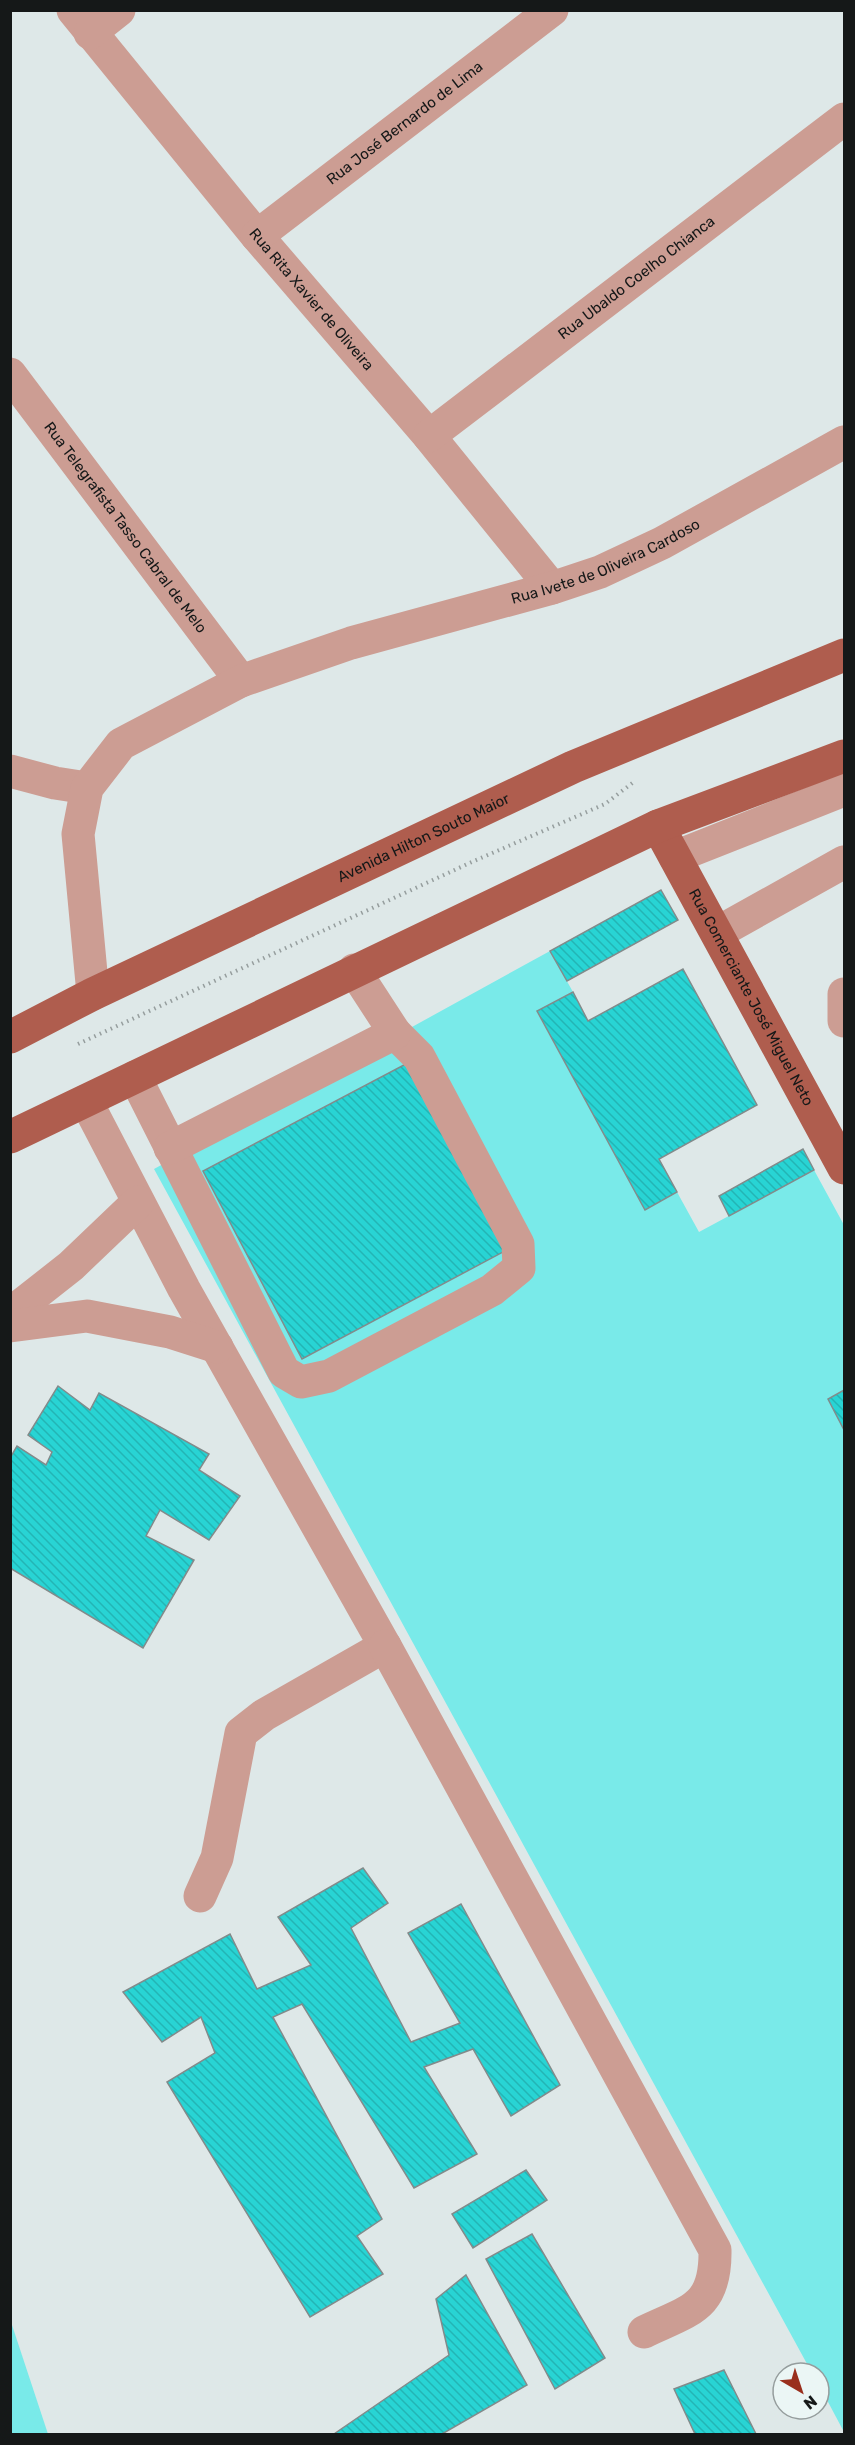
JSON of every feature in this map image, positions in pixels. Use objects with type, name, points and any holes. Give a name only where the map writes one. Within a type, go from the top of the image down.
[{"type":"main road","name":"Avenida Hilton Souto Maior","points":[[10,1037],[93,994],[573,767],[844,655]]},
{"type":"main road","points":[[10,1137],[658,826],[844,756]]},
{"type":"main road","name":"Rua Comerciante José Miguel Neto","points":[[658,826],[844,1168]]},
{"type":"street","points":[[81,22],[119,10]]},
{"type":"street","name":"Rua José Bernardo de Lima","points":[[257,236],[552,10]]},
{"type":"street","name":"Rua Rita Xavier de Oliveira","points":[[81,22],[257,236],[429,436],[552,588]]},
{"type":"street","name":"Rua Ubaldo Coelho Chianca","points":[[429,436],[844,119]]},
{"type":"street","name":"Rua Telegrafista Tasso Cabral de Melo","points":[[10,374],[241,681]]},
{"type":"street","name":"Rua Ivete de Oliveira Cardoso","points":[[241,681],[351,643],[552,588],[600,572],[662,543],[844,442]]},
{"type":"street","points":[[93,994],[78,834],[87,788],[121,744],[241,681]]},
{"type":"street","points":[[10,771],[55,783],[87,788]]},
{"type":"street","points":[[675,857],[844,790]]},
{"type":"street","points":[[717,933],[844,862]]},
{"type":"street","points":[[135,1077],[284,1371],[301,1382],[328,1376],[492,1290],[519,1268],[518,1244],[419,1057],[395,1033],[354,970]]},
{"type":"street","points":[[844,994],[844,1022]]},
{"type":"street","points":[[170,1148],[395,1033]]},
{"type":"street","points":[[86,1101],[217,1347],[385,1646],[715,2250],[716,2275],[706,2298],[690,2310],[644,2332]]},
{"type":"street","points":[[10,1314],[71,1266],[138,1202]]},
{"type":"street","points":[[10,1326],[87,1316],[170,1332],[217,1347]]},
{"type":"street","points":[[200,1896],[217,1858],[241,1733],[264,1715],[385,1646]]},
{"type":"path","points":[[70,1048],[474,861]]},
{"type":"shaded area","points":[[550,951],[573,992],[537,1012],[645,1210],[677,1192],[699,1232],[814,1170],[844,1225],[844,2432],[831,2408],[831,2361],[805,2361],[154,1169]]},
{"type":"shaded area","points":[[11,2322],[48,2434],[11,2434]]},
{"type":"building","points":[[661,890],[678,920],[567,981],[550,951]]},
{"type":"building","points":[[683,969],[757,1105],[659,1159],[677,1192],[645,1210],[537,1011],[573,992],[588,1021]]},
{"type":"building","points":[[419,1057],[518,1244],[302,1359],[203,1171]]},
{"type":"building","points":[[803,1149],[814,1170],[729,1216],[719,1196]]},
{"type":"building","points":[[58,1386],[90,1410],[99,1393],[209,1454],[199,1470],[240,1496],[209,1540],[160,1510],[146,1536],[194,1560],[143,1648],[10,1568],[10,1458],[17,1446],[46,1465],[52,1452],[28,1435]]},
{"type":"building","points":[[844,1390],[844,1430],[828,1399]]},
{"type":"building","points":[[363,1868],[388,1903],[351,1928],[411,2042],[460,2023],[408,1933],[461,1904],[560,2085],[511,2116],[473,2049],[424,2067],[477,2154],[414,2188],[302,2004],[273,2017],[382,2219],[357,2236],[383,2274],[310,2317],[167,2082],[215,2053],[201,2017],[162,2042],[123,1992],[230,1934],[257,1989],[311,1965],[278,1917]]},
{"type":"building","points":[[526,2170],[547,2200],[473,2248],[452,2214]]},
{"type":"building","points":[[532,2234],[605,2358],[555,2389],[486,2259]]},
{"type":"building","points":[[466,2275],[527,2385],[442,2434],[334,2434],[449,2355],[436,2299]]},
{"type":"building","points":[[724,2370],[756,2434],[695,2434],[674,2389]]}]
